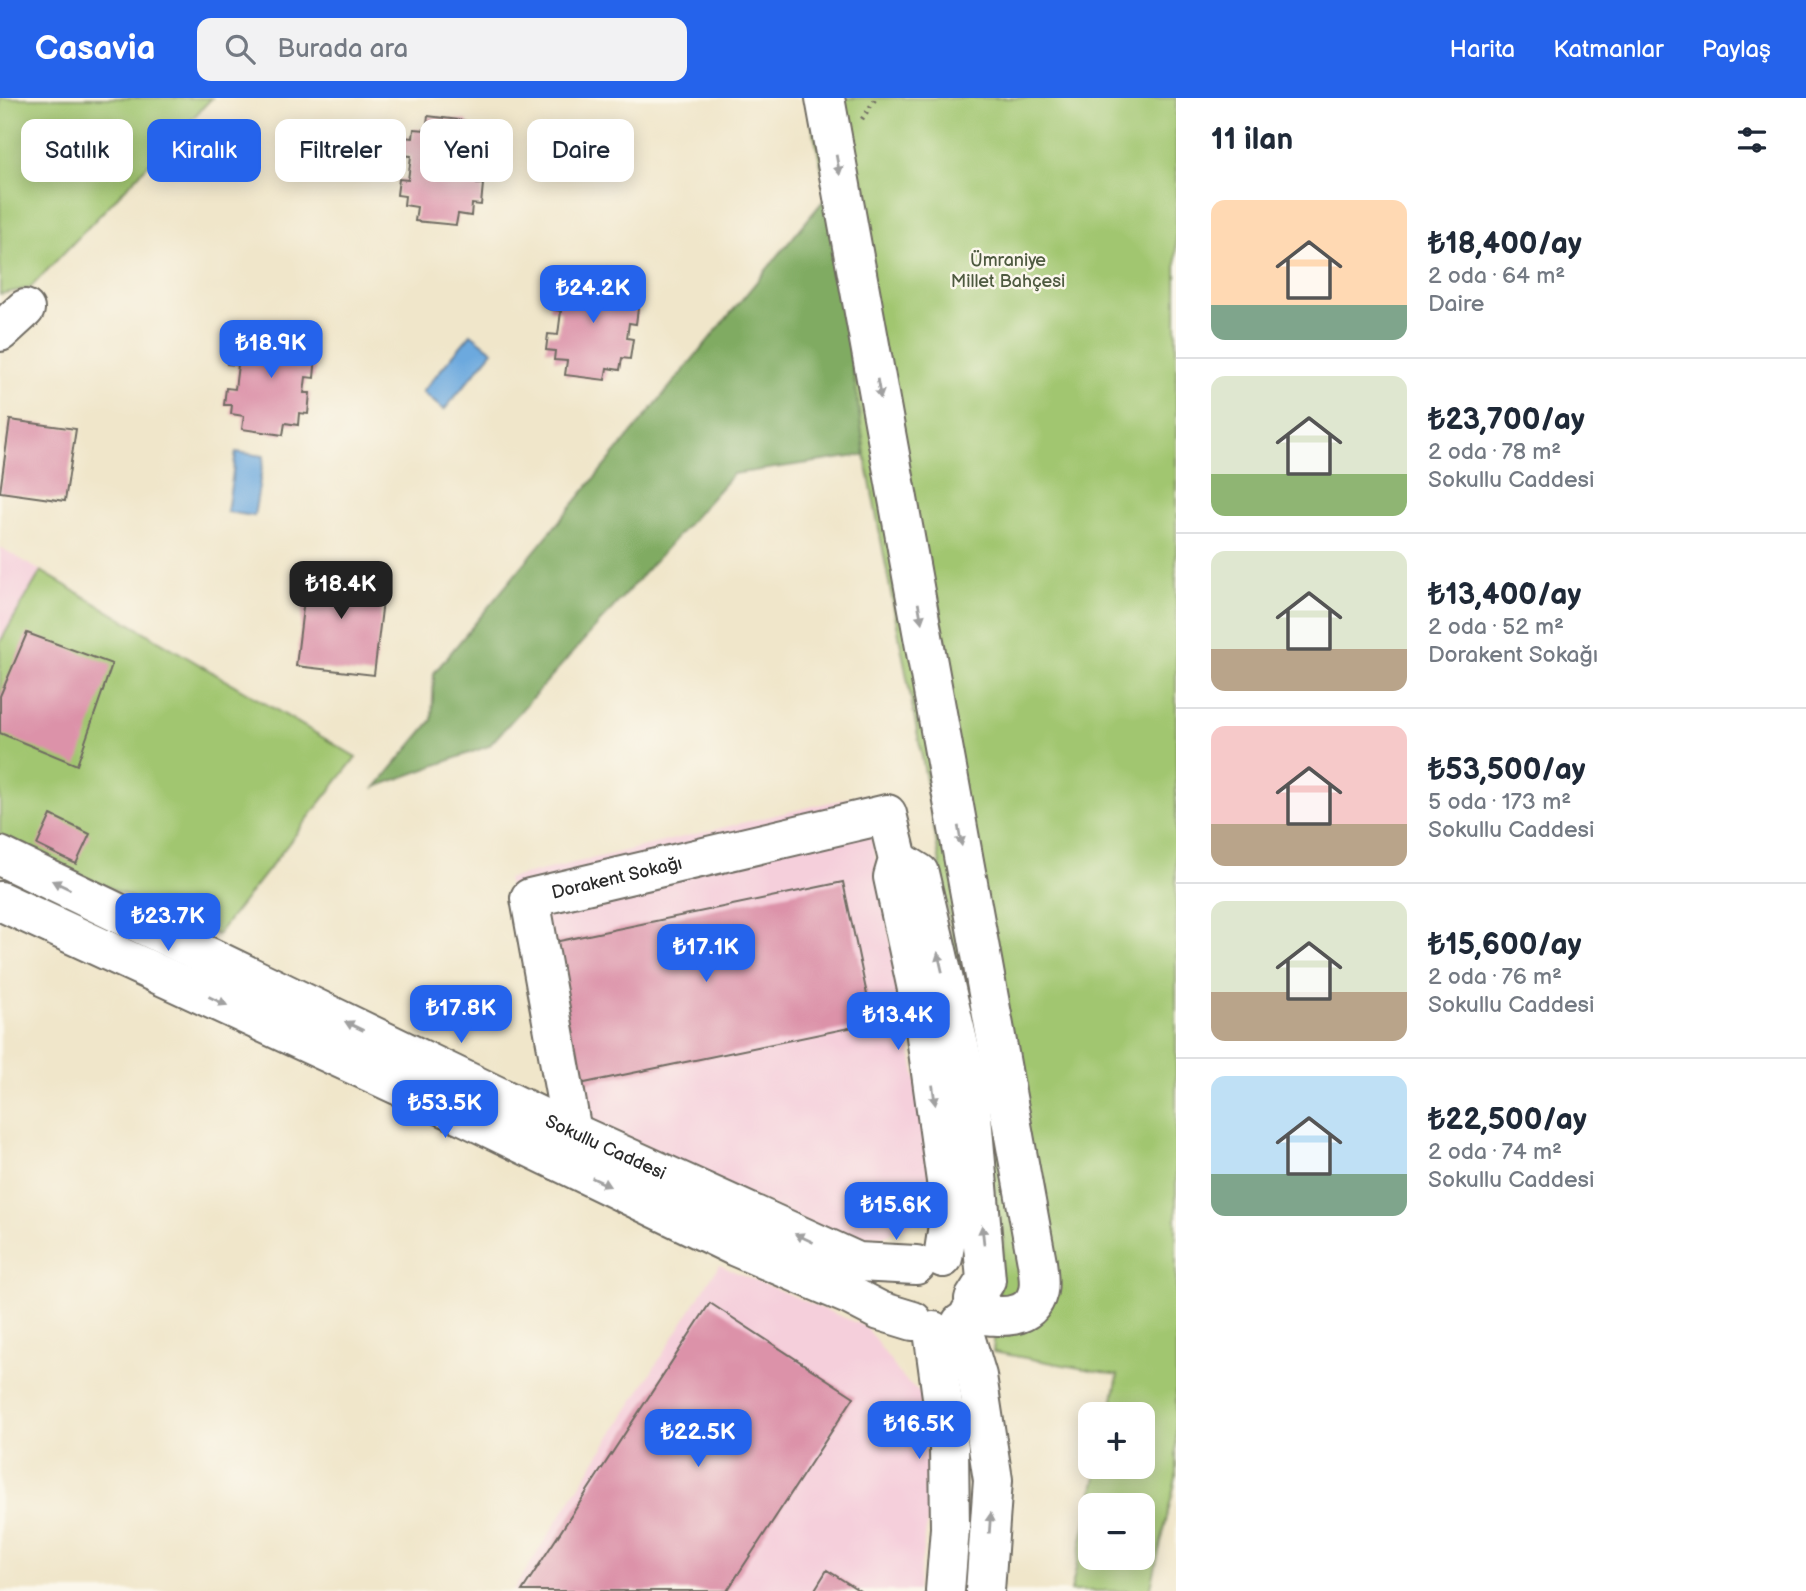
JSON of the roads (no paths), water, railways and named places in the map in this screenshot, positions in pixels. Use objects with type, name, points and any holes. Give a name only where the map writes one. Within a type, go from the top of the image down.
[{"type":"street","name":"Sokullu Caddesi","points":[[0,856],[204,954],[565,1146],[736,1247],[880,1311],[1004,1318],[1022,1312],[1034,1302],[1039,1289],[1037,1262],[825,98]]},
{"type":"street","name":"Dorakent Sokağı","points":[[565,1146],[530,898],[887,814],[898,860],[893,877],[924,1022],[950,1212],[929,1261]]},
{"type":"street","points":[[898,860],[919,873],[970,1093],[986,1280],[950,1317]]},
{"type":"street","name":"Sokullu Caddesi","points":[[0,901],[183,985],[565,1146],[858,1262],[929,1261]]},
{"type":"street","points":[[183,985],[204,954]]},
{"type":"street","points":[[945,1591],[950,1528],[950,1317],[974,1286],[968,1272],[956,1262],[929,1261],[906,1275],[901,1289],[902,1305],[950,1317]]},
{"type":"street","points":[[950,1317],[976,1376],[993,1480],[985,1591]]},
{"type":"water","points":[[471,334],[493,351],[444,410],[422,392]]},
{"type":"water","points":[[236,452],[264,456],[254,516],[227,512]]},
{"type":"park label","name":"Ümraniye Millet Bahçesi","points":[[1008,270]]}]
